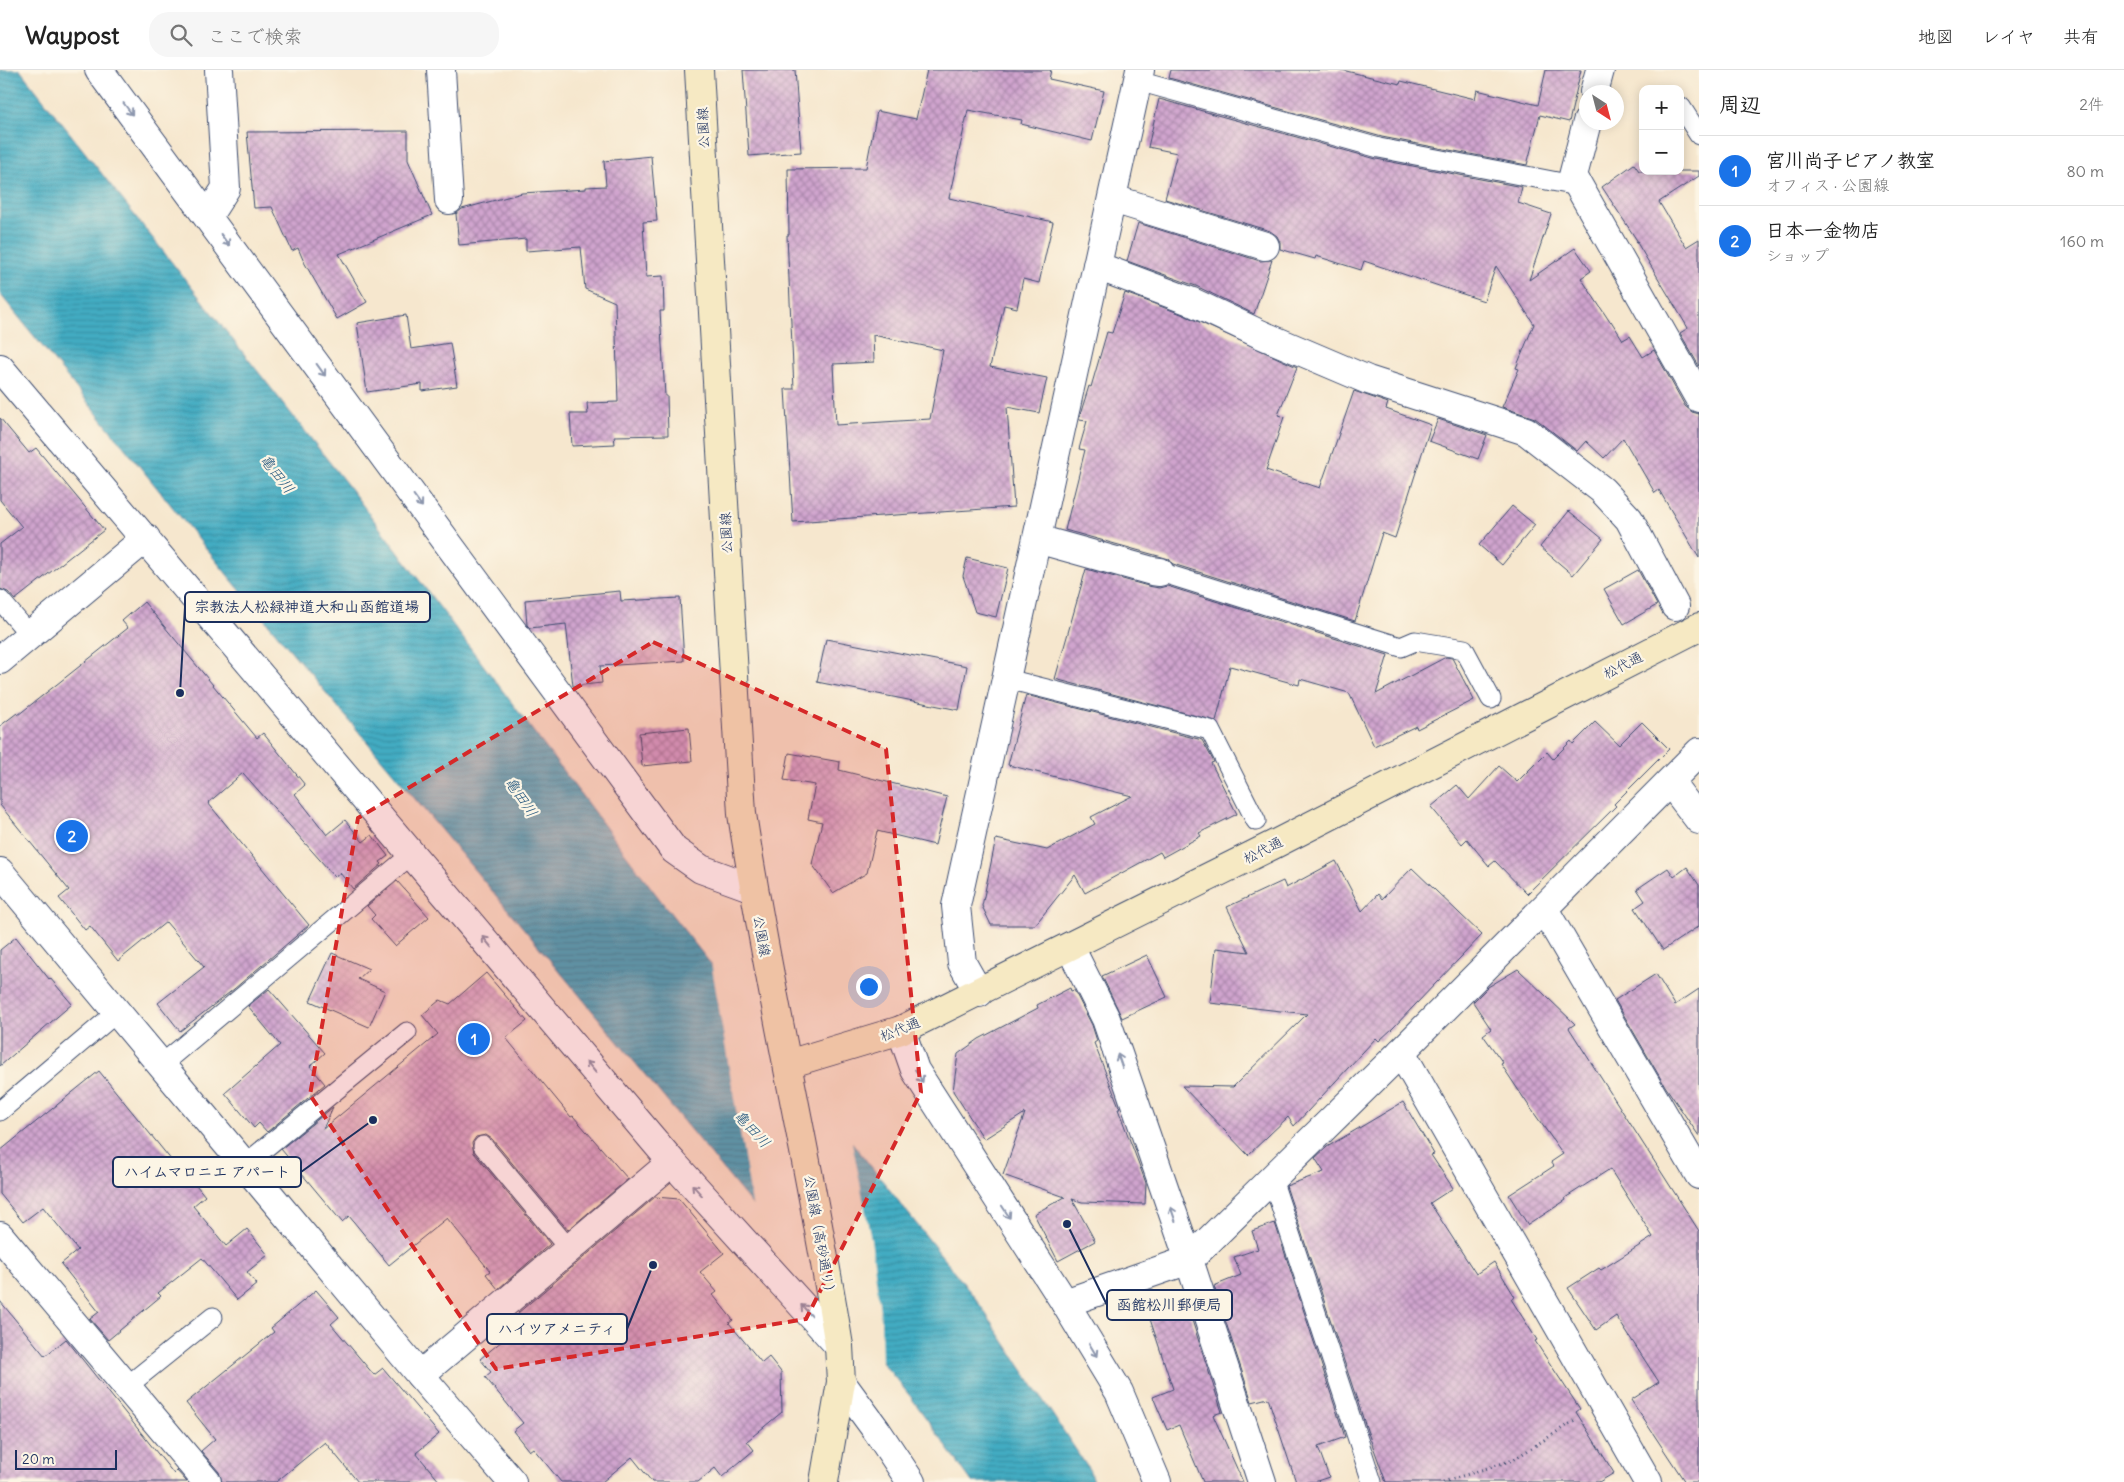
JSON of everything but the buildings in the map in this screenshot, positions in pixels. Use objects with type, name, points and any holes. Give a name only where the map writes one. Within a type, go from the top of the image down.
[{"type":"street","points":[[99,70],[674,850],[701,869],[753,888]]},
{"type":"street","points":[[208,216],[226,188],[220,70]]},
{"type":"street","points":[[441,70],[448,200]]},
{"type":"street","name":"公園線","points":[[699,70],[742,814],[753,888],[773,993]]},
{"type":"street","points":[[1596,85],[1600,70]]},
{"type":"street","points":[[979,993],[962,963],[956,906],[1139,76]]},
{"type":"street","points":[[1585,130],[1573,176],[1699,398]]},
{"type":"street","points":[[1113,199],[1265,246]]},
{"type":"street","points":[[1098,266],[1190,301],[1260,334],[1368,380],[1526,431],[1602,490],[1630,519],[1675,606]]},
{"type":"street","points":[[0,368],[146,538],[672,1162],[839,1346]]},
{"type":"street","points":[[0,660],[146,538]]},
{"type":"street","points":[[1037,539],[1160,572]]},
{"type":"street","name":"松代通","points":[[788,1064],[901,1030],[979,993],[1699,626]]},
{"type":"street","points":[[1064,1303],[1189,1260],[1401,1052],[1699,752]]},
{"type":"street","points":[[1670,782],[1699,820]]},
{"type":"street","points":[[0,872],[162,1065],[243,1166],[512,1482]]},
{"type":"street","points":[[1544,909],[1699,1175]]},
{"type":"street","points":[[1070,947],[1106,1019],[1189,1260],[1262,1482]]},
{"type":"street","name":"公園線（高砂通り）","points":[[773,993],[834,1310],[839,1346],[841,1382],[824,1482]]},
{"type":"street","points":[[901,1030],[915,1070],[1064,1303],[1118,1392],[1157,1482]]},
{"type":"street","points":[[1401,1052],[1648,1482]]},
{"type":"street","points":[[420,1375],[672,1162]]},
{"type":"street","points":[[0,1236],[207,1482]]},
{"type":"street","points":[[841,1382],[878,1431],[911,1482]]},
{"type":"lane","points":[[1139,76],[1379,148],[1578,186]]},
{"type":"lane","points":[[1684,111],[1699,136]]},
{"type":"lane","points":[[1160,572],[1401,647],[1415,641],[1464,649],[1491,699]]},
{"type":"lane","points":[[0,600],[30,635]]},
{"type":"lane","points":[[1007,679],[1210,730],[1256,821]]},
{"type":"lane","points":[[162,1065],[412,854]]},
{"type":"lane","points":[[0,1111],[117,1012]]},
{"type":"lane","points":[[243,1166],[406,1032]]},
{"type":"lane","points":[[483,1146],[569,1249]]},
{"type":"lane","points":[[1272,1179],[1372,1482]]},
{"type":"lane","points":[[126,1386],[213,1317]]},
{"type":"path","points":[[1443,1482],[1513,1460],[1602,1402]]},
{"type":"highlighted area","points":[[653,642],[886,749],[921,1092],[806,1319],[496,1369],[310,1095],[358,818]]},
{"type":"water","name":"亀田川","points":[[0,70],[20,70],[346,483],[665,906],[976,1299],[1090,1471],[1093,1482],[972,1482],[910,1396],[575,990],[229,577],[0,294]]},
{"type":"pier","points":[[711,961],[854,1140],[852,1143],[871,1239],[881,1319],[882,1367],[753,1209]]},
{"type":"place","name":"宗教法人松緑神道大和山函館道場","points":[[180,693]]},
{"type":"place","name":"日本一金物店","points":[[72,836]]},
{"type":"place","name":"宮川尚子ピアノ教室","points":[[474,1039]]},
{"type":"place","name":"ハイムマロニエ アパート","points":[[373,1120]]},
{"type":"place","name":"函館松川郵便局","points":[[1067,1224]]},
{"type":"place","name":"ハイツアメニティ","points":[[653,1265]]}]
